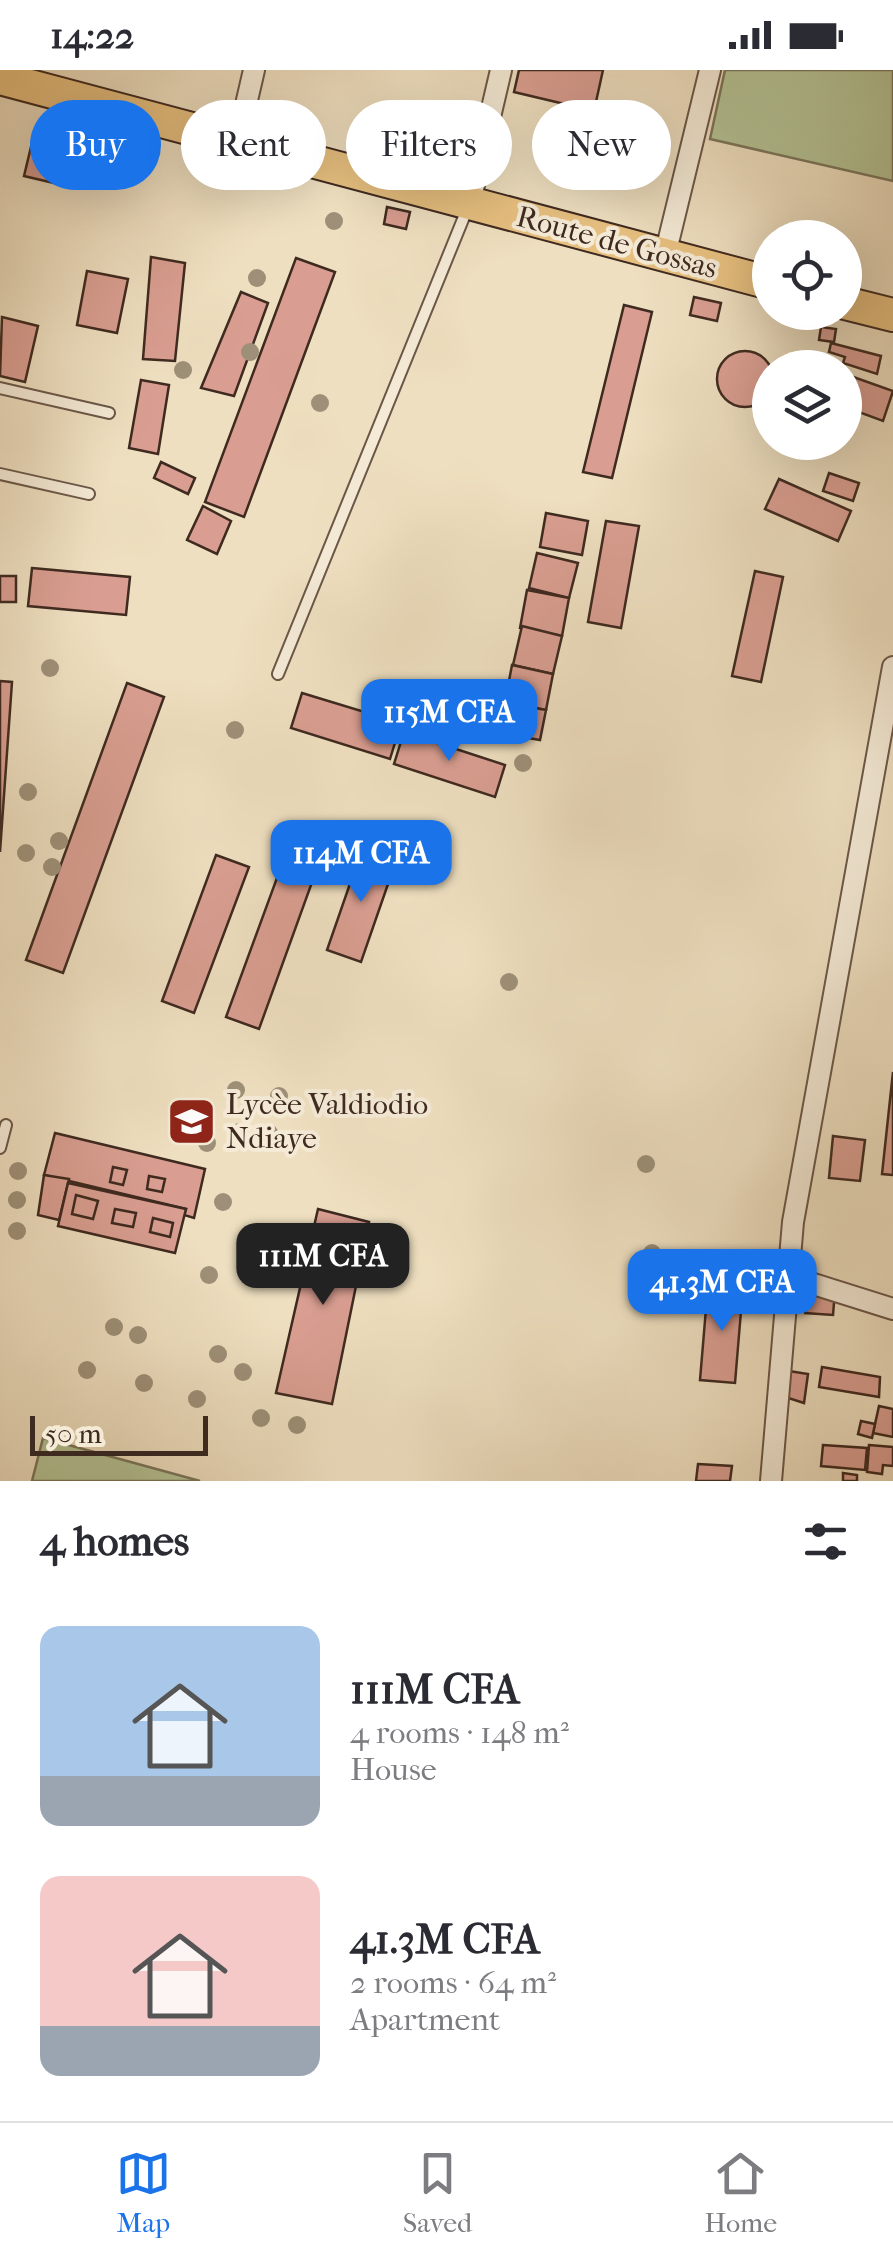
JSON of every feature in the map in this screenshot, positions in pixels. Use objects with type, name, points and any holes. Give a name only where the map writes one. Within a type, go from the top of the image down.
[{"type":"main road","name":"Route de Gossas","points":[[0,78],[181,124]]},
{"type":"main road","name":"Route de Gossas","points":[[326,163],[752,278]]},
{"type":"main road","points":[[862,307],[893,315]]},
{"type":"street","points":[[247,100],[254,70]]},
{"type":"street","points":[[470,202],[500,70]]},
{"type":"street","points":[[664,255],[710,70]]},
{"type":"street","points":[[772,1481],[793,1222],[893,668]]},
{"type":"street","points":[[788,1276],[893,1309]]},
{"type":"lane","points":[[278,674],[470,202]]},
{"type":"lane","points":[[0,388],[110,412]]},
{"type":"lane","points":[[0,474],[89,494]]},
{"type":"lane","points":[[0,1148],[6,1125]]},
{"type":"green space","points":[[725,70],[893,70],[893,181],[710,139]]},
{"type":"green space","points":[[43,1438],[200,1481],[32,1481]]},
{"type":"building","points":[[519,70],[603,70],[596,100],[548,100],[514,92]]},
{"type":"building","points":[[30,151],[30,177],[24,176]]},
{"type":"building","points":[[387,207],[410,212],[406,229],[384,224]]},
{"type":"building","points":[[151,257],[185,263],[175,361],[143,359]]},
{"type":"building","points":[[296,258],[335,272],[244,517],[205,502]]},
{"type":"building","points":[[87,271],[128,279],[117,333],[77,325]]},
{"type":"building","points":[[241,292],[268,303],[234,396],[201,388]]},
{"type":"building","points":[[694,297],[721,303],[717,321],[690,315]]},
{"type":"building","points":[[624,305],[652,312],[612,478],[583,472]]},
{"type":"building","points":[[2,317],[38,326],[25,382],[0,376]]},
{"type":"building","points":[[821,330],[836,330],[834,342],[819,340]]},
{"type":"building","points":[[831,343],[858,350],[829,350]]},
{"type":"building","points":[[862,351],[881,356],[877,374],[862,369]]},
{"type":"building","points":[[752,352],[752,406],[745,407],[725,399],[717,379],[725,359]]},
{"type":"building","points":[[141,380],[169,385],[158,454],[129,448]]},
{"type":"building","points":[[862,380],[893,391],[883,421],[862,413]]},
{"type":"building","points":[[161,462],[195,478],[188,494],[154,478]]},
{"type":"building","points":[[829,473],[859,483],[853,501],[823,491]]},
{"type":"building","points":[[779,479],[851,511],[838,541],[765,509]]},
{"type":"building","points":[[203,506],[231,521],[217,554],[187,540]]},
{"type":"building","points":[[546,513],[588,521],[582,555],[540,547]]},
{"type":"building","points":[[606,521],[639,526],[621,628],[588,622]]},
{"type":"building","points":[[537,553],[578,563],[569,598],[529,588]]},
{"type":"building","points":[[32,568],[130,577],[126,615],[28,606]]},
{"type":"building","points":[[755,571],[783,577],[761,682],[732,676]]},
{"type":"building","points":[[0,576],[16,576],[16,602],[0,602]]},
{"type":"building","points":[[527,590],[569,598],[562,636],[520,628]]},
{"type":"building","points":[[522,626],[562,636],[553,674],[513,665]]},
{"type":"building","points":[[512,665],[553,674],[546,710],[505,702]]},
{"type":"building","points":[[0,681],[12,682],[0,852]]},
{"type":"building","points":[[127,683],[164,697],[63,973],[26,960]]},
{"type":"building","points":[[302,693],[401,723],[390,759],[291,728]]},
{"type":"building","points":[[506,703],[546,710],[540,740],[500,733]]},
{"type":"building","points":[[404,732],[505,765],[495,797],[394,764]]},
{"type":"building","points":[[296,826],[328,838],[259,1029],[226,1017]]},
{"type":"building","points":[[362,849],[396,861],[361,962],[327,950]]},
{"type":"building","points":[[216,855],[249,867],[194,1013],[162,1001]]},
{"type":"building","points":[[893,1072],[893,1175],[882,1174]]},
{"type":"building","points":[[55,1133],[205,1169],[194,1218],[184,1215],[186,1209],[44,1175]]},
{"type":"building","points":[[833,1136],[865,1140],[860,1181],[829,1178]]},
{"type":"building","points":[[113,1167],[127,1170],[123,1185],[110,1182]]},
{"type":"building","points":[[44,1175],[69,1179],[59,1220],[38,1215]]},
{"type":"building","points":[[149,1176],[165,1179],[162,1192],[147,1189]]},
{"type":"building","points":[[68,1183],[186,1209],[175,1253],[58,1226]]},
{"type":"building","points":[[76,1195],[98,1201],[93,1219],[72,1214]]},
{"type":"building","points":[[115,1209],[136,1213],[133,1227],[112,1223]]},
{"type":"building","points":[[318,1209],[369,1222],[332,1404],[276,1393]]},
{"type":"building","points":[[153,1218],[173,1223],[170,1237],[150,1232]]},
{"type":"building","points":[[708,1285],[743,1287],[735,1383],[700,1380]]},
{"type":"building","points":[[807,1289],[835,1291],[833,1315],[805,1313]]},
{"type":"building","points":[[822,1367],[880,1377],[879,1397],[819,1387]]},
{"type":"building","points":[[789,1371],[808,1374],[804,1403],[785,1397]]},
{"type":"building","points":[[879,1406],[893,1409],[893,1437],[873,1433]]},
{"type":"building","points":[[861,1421],[875,1424],[872,1438],[858,1434]]},
{"type":"building","points":[[823,1445],[867,1448],[865,1470],[821,1466]]},
{"type":"building","points":[[869,1445],[893,1447],[893,1466],[883,1465],[882,1474],[867,1472]]},
{"type":"building","points":[[698,1464],[732,1466],[730,1481],[696,1481]]},
{"type":"building","points":[[843,1473],[857,1475],[857,1481],[843,1481]]},
{"type":"place","name":"Lycèe Valdiodio Ndiaye","points":[[191,1121]]}]
